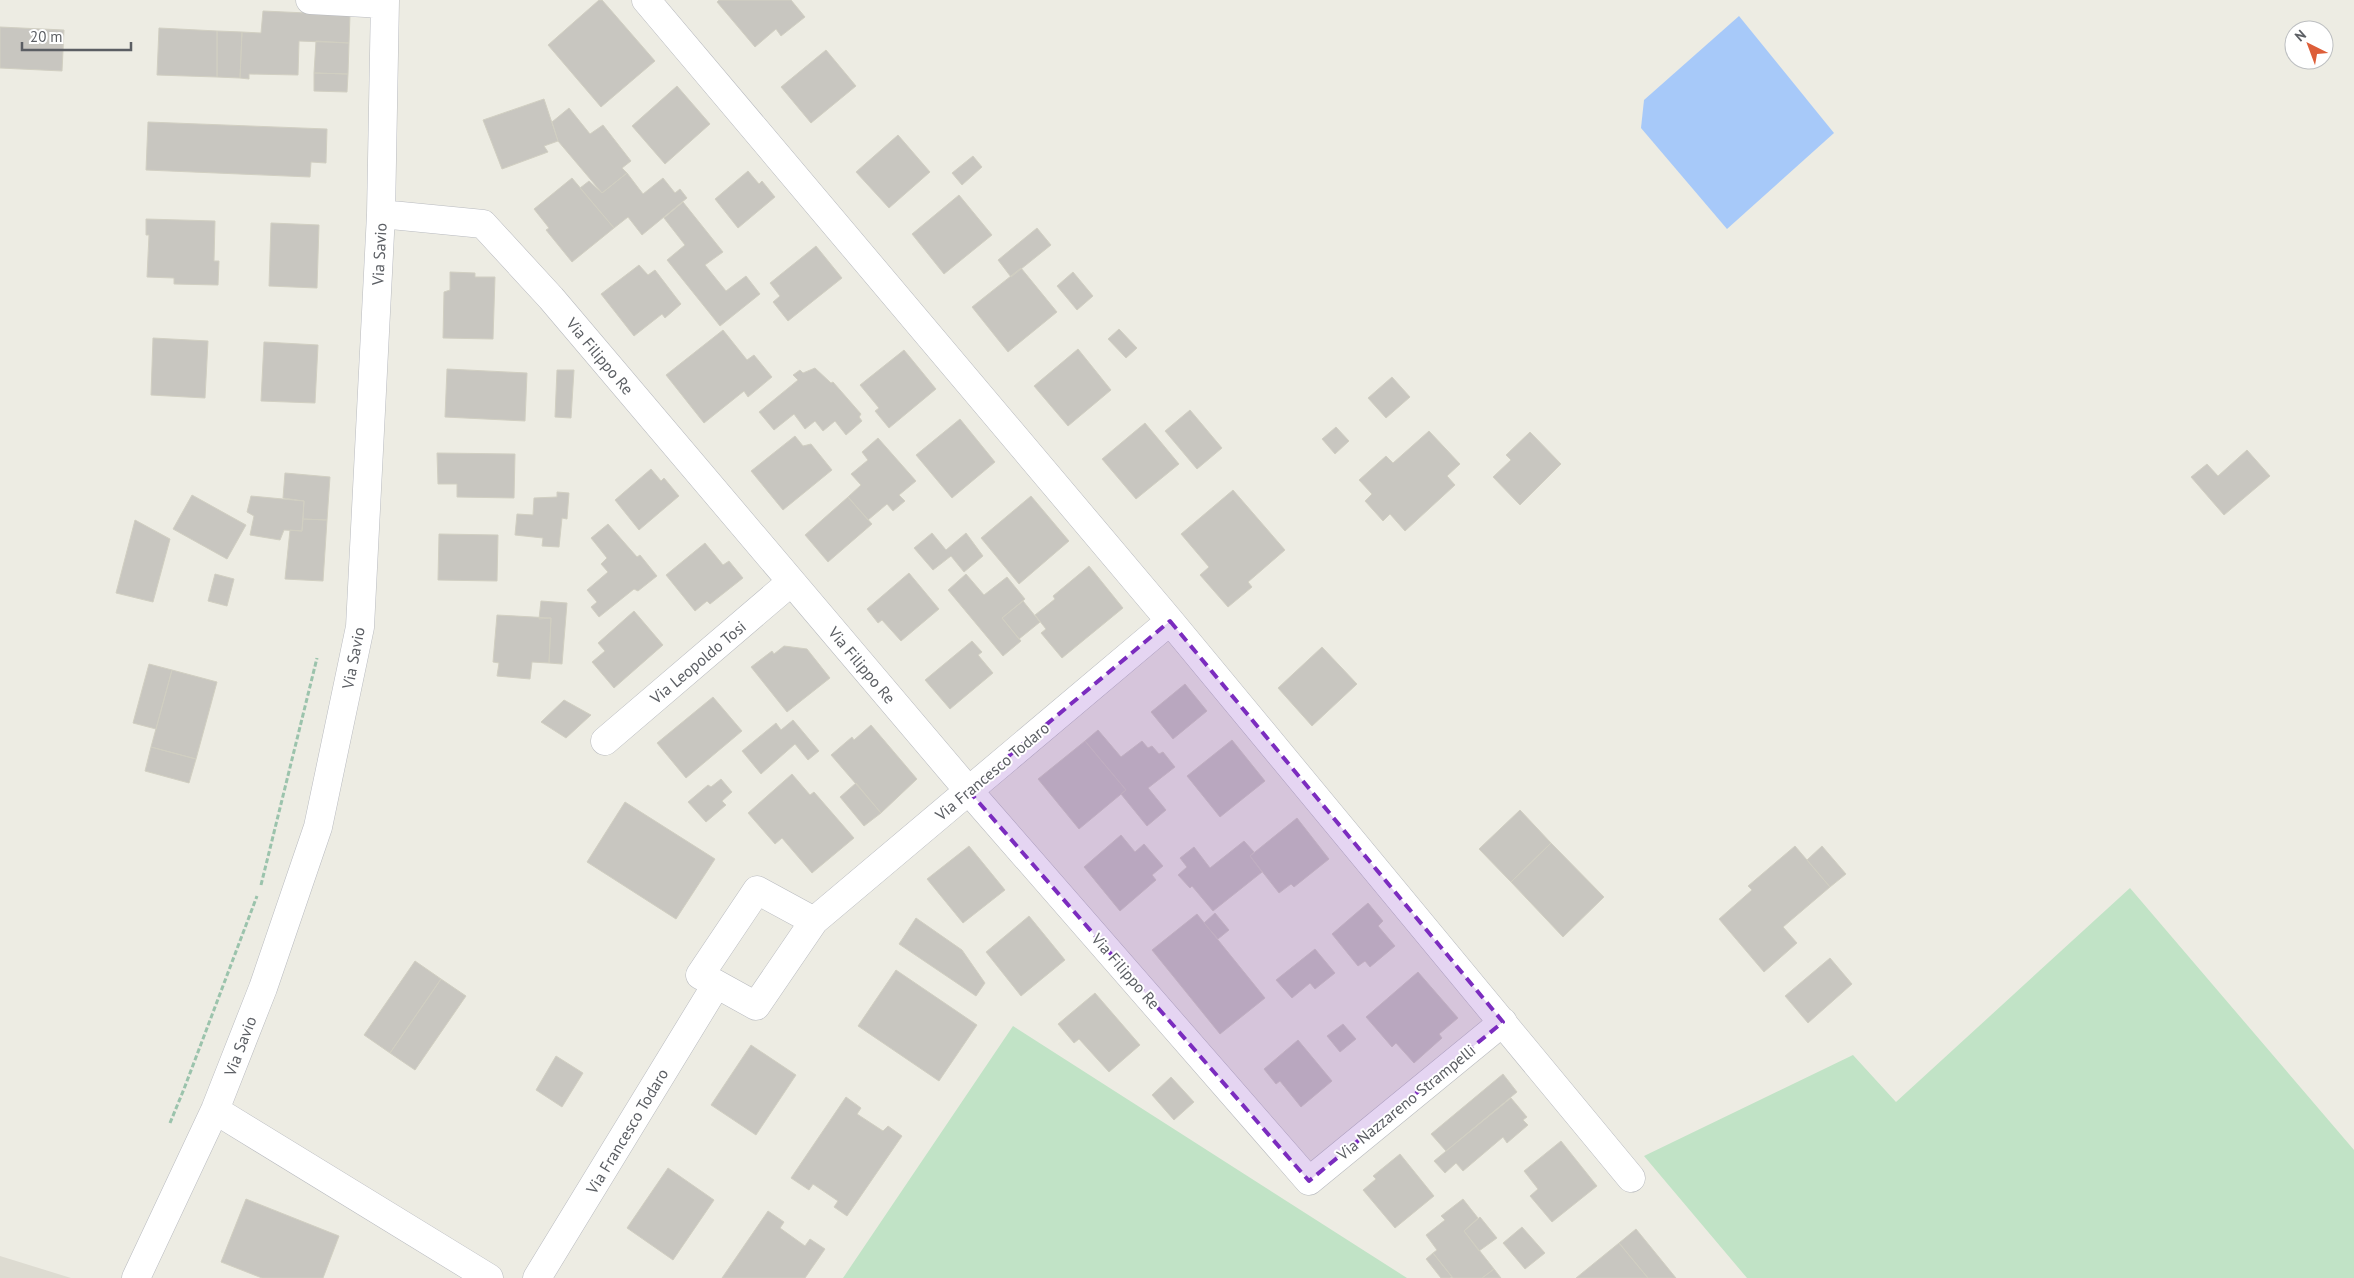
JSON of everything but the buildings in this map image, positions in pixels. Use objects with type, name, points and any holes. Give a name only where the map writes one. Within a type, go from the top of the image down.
[{"type":"street","points":[[310,0],[384,2]]},
{"type":"street","points":[[646,0],[1170,621],[1504,1022],[1631,1178]]},
{"type":"street","name":"Via Savio","points":[[136,1278],[215,1110],[263,988],[318,827],[360,627],[381,214],[384,2]]},
{"type":"street","name":"Via Filippo Re","points":[[381,214],[483,224],[551,298],[968,790],[1309,1181]]},
{"type":"street","name":"Via Leopoldo Tosi","points":[[605,741],[792,582]]},
{"type":"street","name":"Via Francesco Todaro","points":[[814,921],[757,890],[700,975],[756,1006],[814,921],[1170,621]]},
{"type":"street","name":"Via Francesco Todaro","points":[[537,1278],[716,985]]},
{"type":"street","name":"Via Nazzareno Strampelli","points":[[1309,1181],[1504,1022]]},
{"type":"street","points":[[215,1110],[489,1278]]},
{"type":"path","points":[[169,1125],[184,1090],[260,887],[318,652]]},
{"type":"highlighted area","points":[[1170,621],[1503,1022],[1309,1181],[968,790]]},
{"type":"shaded area","points":[[0,1256],[71,1278],[0,1278]]},
{"type":"green space","points":[[2130,888],[2354,1150],[2354,1278],[1747,1278],[1644,1156],[1853,1055],[1896,1102]]},
{"type":"green space","points":[[1013,1026],[1407,1278],[843,1278]]},
{"type":"water","points":[[1739,16],[1834,133],[1727,229],[1641,128],[1644,100]]}]
